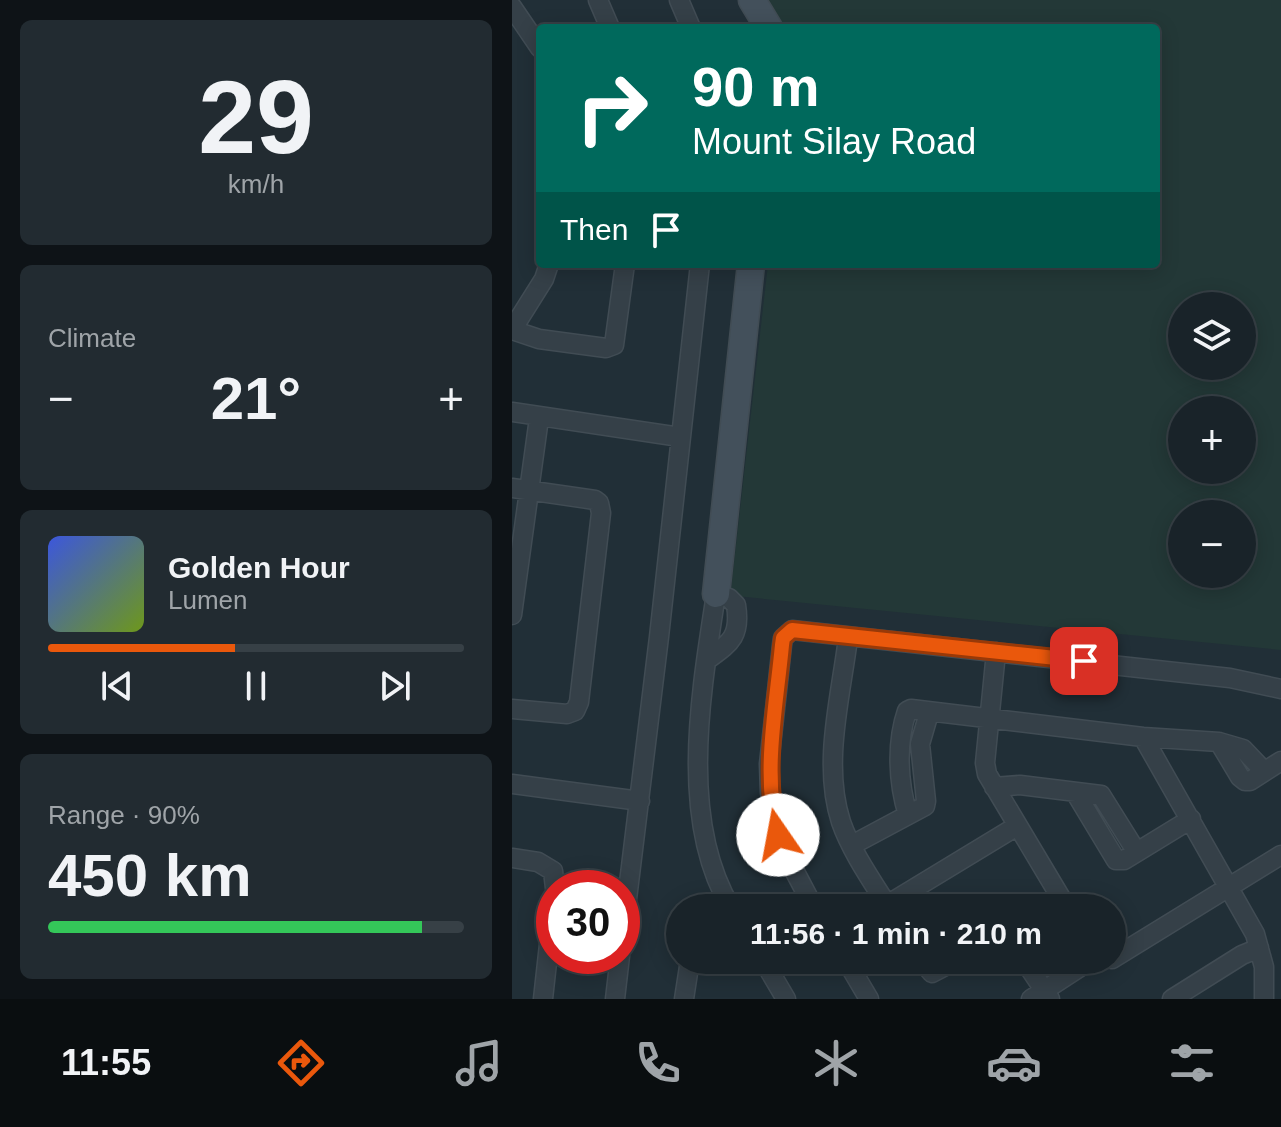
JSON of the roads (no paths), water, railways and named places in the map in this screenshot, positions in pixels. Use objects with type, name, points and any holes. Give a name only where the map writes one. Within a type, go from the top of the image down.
[{"type":"street","points":[[598,0],[608,24]]},
{"type":"street","points":[[679,0],[689,24]]},
{"type":"street","points":[[752,0],[767,24]]},
{"type":"street","points":[[512,7],[536,42]]},
{"type":"street","points":[[548,268],[512,330],[539,339],[606,348],[614,345],[624,268]]},
{"type":"street","points":[[631,870],[700,268]]},
{"type":"street","points":[[724,894],[710,862],[697,793],[696,768],[751,268]]},
{"type":"street","points":[[512,412],[680,437]]},
{"type":"street","points":[[512,615],[520,489],[539,418]]},
{"type":"street","points":[[512,709],[567,714],[575,711],[579,702],[601,513],[595,500],[520,489]]},
{"type":"street","points":[[707,660],[729,644],[736,634],[736,605],[729,598],[716,594]]},
{"type":"street","points":[[807,894],[785,853],[770,793],[769,764],[782,645],[783,638],[792,630],[1230,678],[1281,689]]},
{"type":"street","points":[[848,638],[833,785],[842,824],[879,894]]},
{"type":"street","points":[[996,652],[985,763],[989,782],[1058,894]]},
{"type":"street","points":[[852,845],[925,806],[920,744],[929,713],[1143,737],[1219,742],[1242,779],[1250,781],[1281,761]]},
{"type":"street","points":[[1143,737],[1255,934],[1264,967],[1264,999]]},
{"type":"street","points":[[512,784],[640,801]]},
{"type":"street","points":[[994,787],[1020,785],[1075,792],[1112,858],[1124,860],[1191,819]]},
{"type":"street","points":[[907,894],[1017,826]]},
{"type":"street","points":[[1126,947],[1227,883],[1281,844]]},
{"type":"street","points":[[1126,939],[1281,855]]},
{"type":"street","points":[[512,858],[545,865],[552,870]]},
{"type":"street","points":[[1172,999],[1193,993],[1259,948]]},
{"type":"street","points":[[543,999],[546,974]]},
{"type":"street","points":[[615,999],[618,974]]},
{"type":"street","points":[[684,999],[687,974]]},
{"type":"street","points":[[690,974],[700,999]]},
{"type":"street","points":[[771,974],[786,999]]},
{"type":"street","points":[[854,974],[869,999]]},
{"type":"street","points":[[1032,974],[1044,997],[1082,974]]}]
